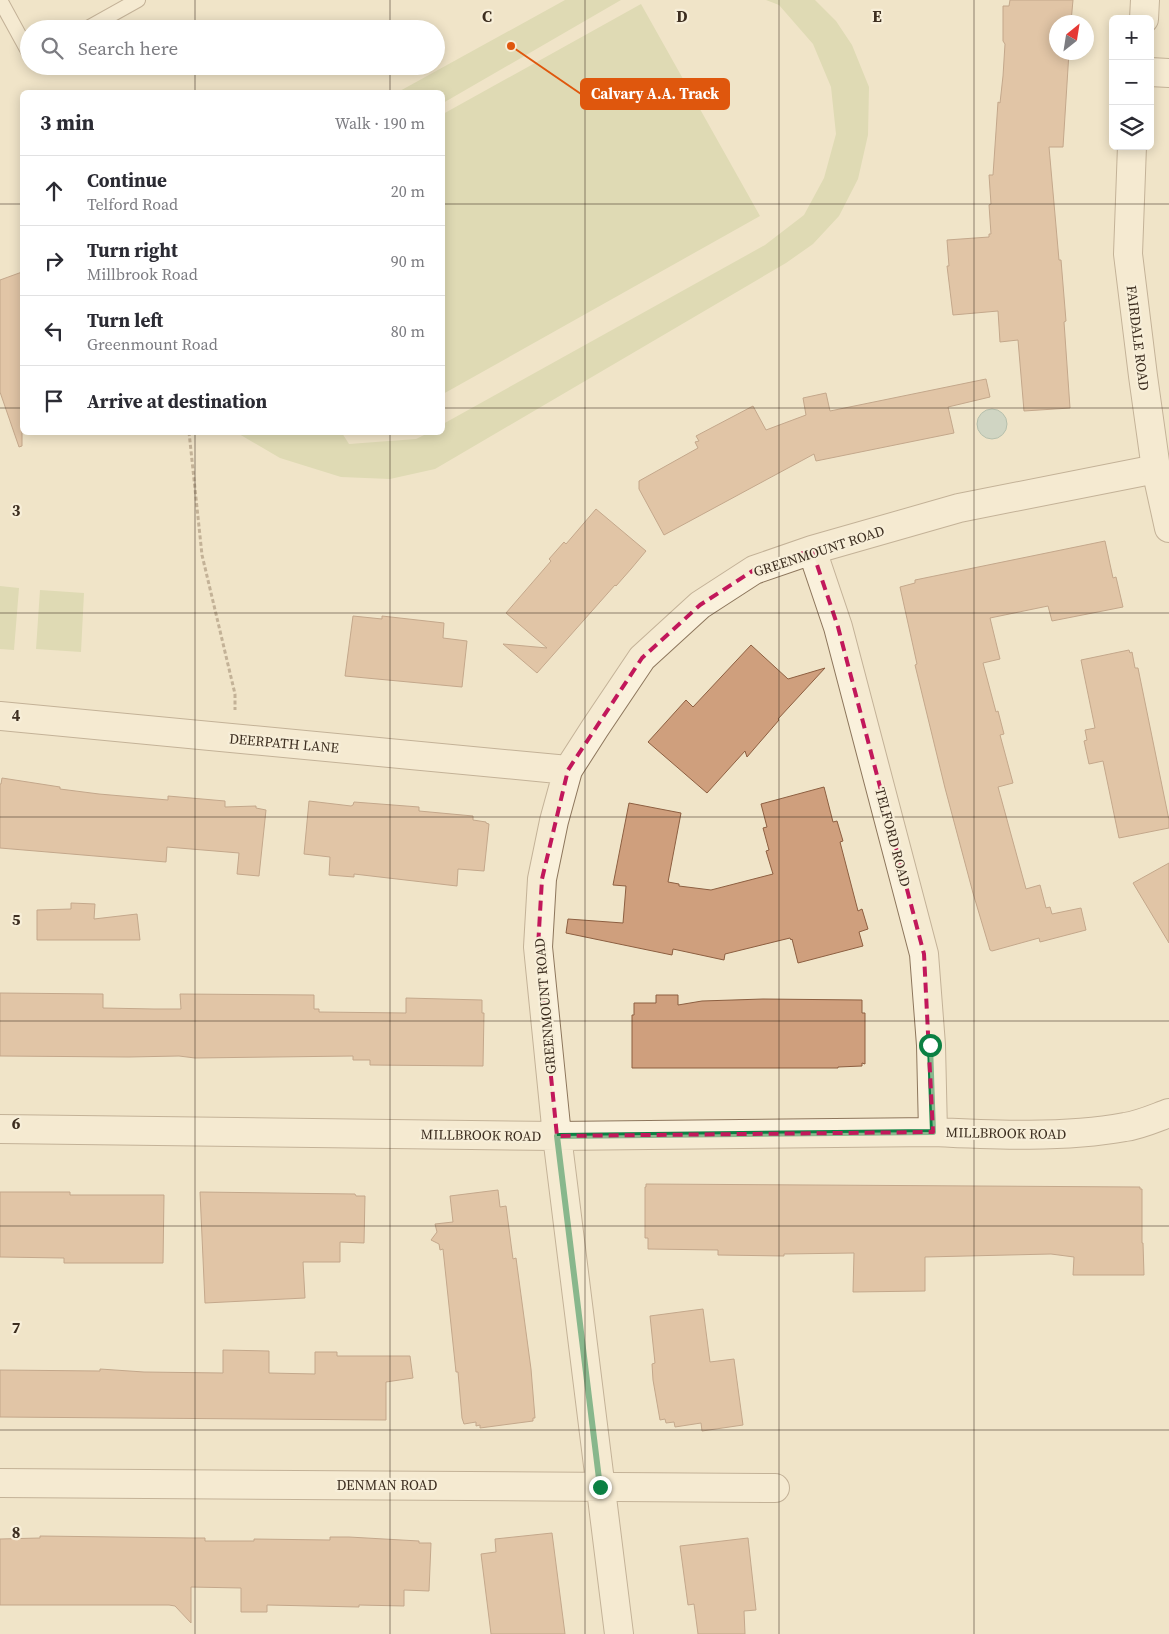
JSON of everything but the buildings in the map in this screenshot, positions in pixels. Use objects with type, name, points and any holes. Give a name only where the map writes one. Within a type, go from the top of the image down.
[{"type":"street","points":[[1144,15],[1145,0]]},
{"type":"street","points":[[1154,72],[1169,73]]},
{"type":"street","name":"FAIRDALE ROAD","points":[[1132,150],[1128,254],[1156,469],[1169,528]]},
{"type":"street","name":"GREENMOUNT ROAD","points":[[619,1634],[557,1136],[538,947],[542,879],[554,822],[568,770],[642,658],[700,606],[754,570],[812,550],[959,508],[1156,469]]},
{"type":"street","name":"TELFORD ROAD","points":[[812,550],[838,627],[924,954],[933,1132]]},
{"type":"street","name":"DEERPATH LANE","points":[[0,716],[568,770]]},
{"type":"street","name":"MILLBROOK ROAD","points":[[0,1129],[557,1136],[933,1132],[983,1134],[1073,1133],[1126,1127],[1169,1113]]},
{"type":"street","name":"DENMAN ROAD","points":[[0,1483],[775,1488]]},
{"type":"lane","points":[[0,0],[20,37]]},
{"type":"lane","points":[[102,20],[138,0]]},
{"type":"path","points":[[189,435],[202,555],[235,694],[235,739]]},
{"type":"highlighted area","points":[[812,550],[838,627],[924,954],[933,1132],[557,1136],[538,947],[542,879],[568,770],[642,658],[700,605],[754,570]]},
{"type":"green space","points":[[565,0],[621,0],[445,102],[445,90],[402,90],[429,75],[445,75],[445,66]]},
{"type":"green space","points":[[766,0],[815,0],[836,21],[852,45],[869,87],[868,135],[858,179],[839,216],[813,244],[786,263],[435,469],[390,479],[341,477],[280,458],[241,435],[343,435],[349,444],[416,439],[424,435],[445,435],[445,423],[765,245],[804,215],[824,178],[836,134],[831,87],[813,44],[779,5]]},
{"type":"green space","points":[[641,4],[760,216],[445,393],[445,113]]},
{"type":"green space","points":[[0,586],[19,588],[14,650],[0,649]]},
{"type":"green space","points":[[40,590],[84,593],[81,652],[36,649]]},
{"type":"water","points":[[992,409],[1003,413],[1007,424],[1003,435],[992,439],[981,435],[977,424],[981,413]]},
{"type":"place","name":"Calvary A.A. Track","points":[[511,46]]},
{"type":"route","points":[[600,1487],[557,1136],[933,1132],[930,1045]]}]
